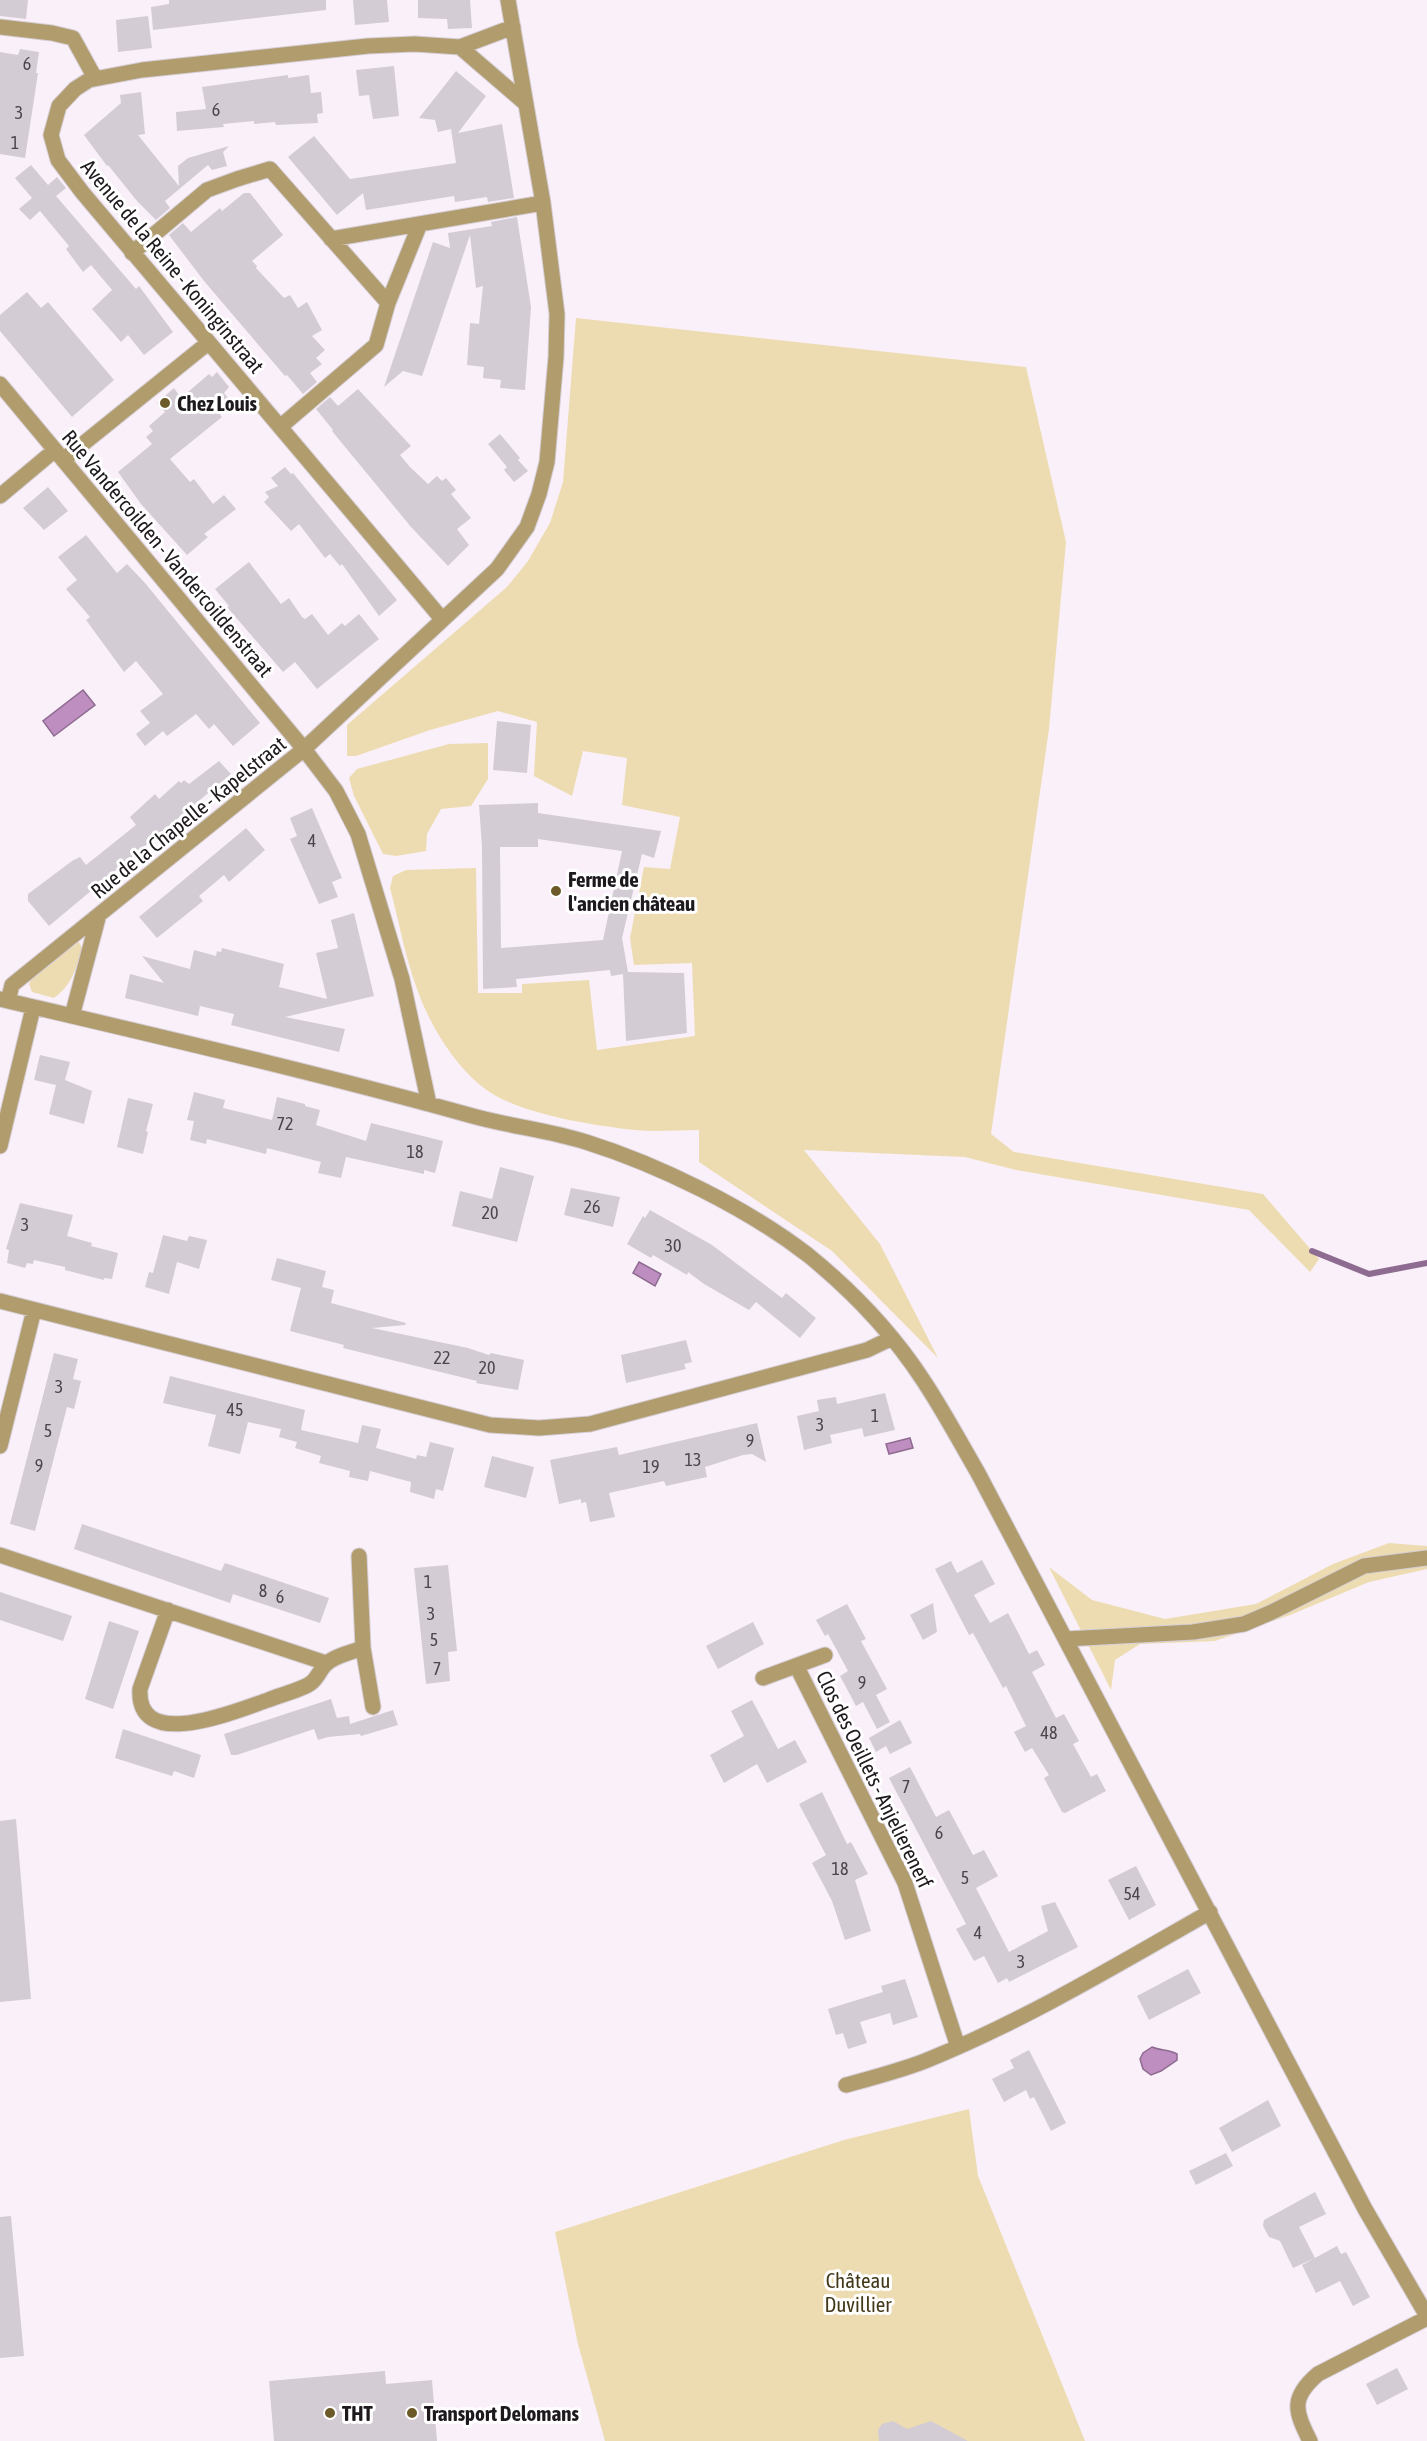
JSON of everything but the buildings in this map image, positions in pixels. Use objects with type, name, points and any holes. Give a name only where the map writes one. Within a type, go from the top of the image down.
[{"type":"street","name":"Rue de la Chapelle - Kapelstraat","points":[[4,1000],[12,985],[98,918],[304,749],[497,569],[526,527],[539,494],[547,462],[556,357],[557,314],[543,203],[508,0]]},
{"type":"street","points":[[0,27],[52,33],[72,38],[94,78],[142,70],[368,46],[415,44],[460,47],[513,27]]},
{"type":"street","points":[[460,47],[525,103]]},
{"type":"street","name":"Avenue de la Reine - Koninginstraat","points":[[94,78],[75,89],[59,106],[51,135],[58,160],[132,253],[442,620]]},
{"type":"street","points":[[132,253],[207,190],[270,170],[388,303]]},
{"type":"street","points":[[331,239],[543,203]]},
{"type":"street","points":[[280,427],[376,345],[388,303],[420,224]]},
{"type":"street","points":[[0,496],[59,455],[208,342]]},
{"type":"street","name":"Rue Vandercoilden - Vandercoildenstraat","points":[[0,384],[304,749],[336,791],[358,834],[402,979],[429,1104]]},
{"type":"street","name":"Rue de la Chapelle - Kapelstraat","points":[[72,1016],[98,918]]},
{"type":"street","points":[[4,1000],[585,1142],[697,1187],[738,1210],[807,1255],[834,1278],[892,1338],[924,1380],[978,1473],[1365,2209],[1427,2317],[1318,2374],[1307,2383],[1299,2395],[1297,2415],[1310,2441]]},
{"type":"street","points":[[0,1146],[33,1008]]},
{"type":"street","points":[[0,1301],[490,1425],[539,1428],[590,1424],[867,1350],[892,1338]]},
{"type":"street","points":[[0,1446],[34,1310]]},
{"type":"street","points":[[0,1555],[326,1663]]},
{"type":"street","points":[[358,1556],[363,1648],[373,1707]]},
{"type":"street","points":[[1066,1639],[1193,1632],[1244,1624],[1364,1566],[1427,1558]]},
{"type":"street","points":[[168,1610],[140,1689],[141,1704],[144,1710],[154,1718],[180,1725],[205,1721],[311,1683],[326,1663],[363,1648]]},
{"type":"street","name":"Clos des Oeillets - Anjelierenerf","points":[[763,1678],[825,1655]]},
{"type":"street","name":"Clos des Oeillets - Anjelierenerf","points":[[797,1667],[906,1883],[958,2047]]},
{"type":"street","points":[[846,2085],[922,2062],[958,2047],[1064,1995],[1210,1912]]},
{"type":"green space","points":[[576,318],[1026,367],[1066,542],[1049,729],[991,1134],[1014,1152],[1263,1194],[1319,1259],[1310,1272],[1249,1210],[1016,1170],[965,1157],[804,1150],[880,1244],[938,1358],[832,1251],[699,1162],[699,1130],[635,1130],[584,1123],[533,1111],[488,1091],[474,1080],[450,1052],[431,1021],[417,989],[390,888],[393,876],[406,870],[476,868],[478,993],[522,993],[522,984],[589,980],[597,1050],[695,1036],[692,963],[634,965],[630,938],[644,867],[670,869],[680,817],[622,805],[627,758],[583,751],[572,796],[534,776],[537,722],[498,711],[430,730],[356,756],[347,756],[347,725],[507,587],[528,561],[550,523],[563,482]]},
{"type":"green space","points":[[488,743],[488,779],[471,806],[441,809],[427,834],[426,851],[396,856],[383,854],[354,796],[349,778],[357,769],[449,744]]},
{"type":"green space","points":[[79,942],[82,948],[75,970],[65,988],[54,998],[32,992],[29,984],[33,976]]},
{"type":"green space","points":[[1389,1543],[1427,1546],[1427,1569],[1369,1582],[1290,1615],[1215,1641],[1140,1644],[1115,1660],[1111,1690],[1049,1567],[1092,1600],[1165,1619],[1256,1604],[1333,1564]]},
{"type":"green space","name":"Château Duvillier","points":[[969,2109],[978,2176],[1085,2441],[605,2441],[578,2344],[555,2232],[844,2140]]},
{"type":"shaded area","points":[[83,690],[95,705],[54,736],[43,721]]},
{"type":"shaded area","points":[[639,1262],[661,1274],[655,1286],[633,1273]]},
{"type":"shaded area","points":[[910,1438],[913,1448],[889,1454],[886,1444]]},
{"type":"shaded area","points":[[1152,2047],[1174,2052],[1177,2054],[1177,2060],[1151,2075],[1143,2069],[1140,2059],[1143,2053]]},
{"type":"waterway","points":[[1312,1251],[1369,1274],[1427,1263]]},
{"type":"place","name":"Chez Louis","points":[[165,403]]},
{"type":"place","name":"Ferme de l'ancien château","points":[[556,891]]},
{"type":"place","name":"THT","points":[[330,2413]]},
{"type":"place","name":"Transport Delomans","points":[[412,2413]]}]
